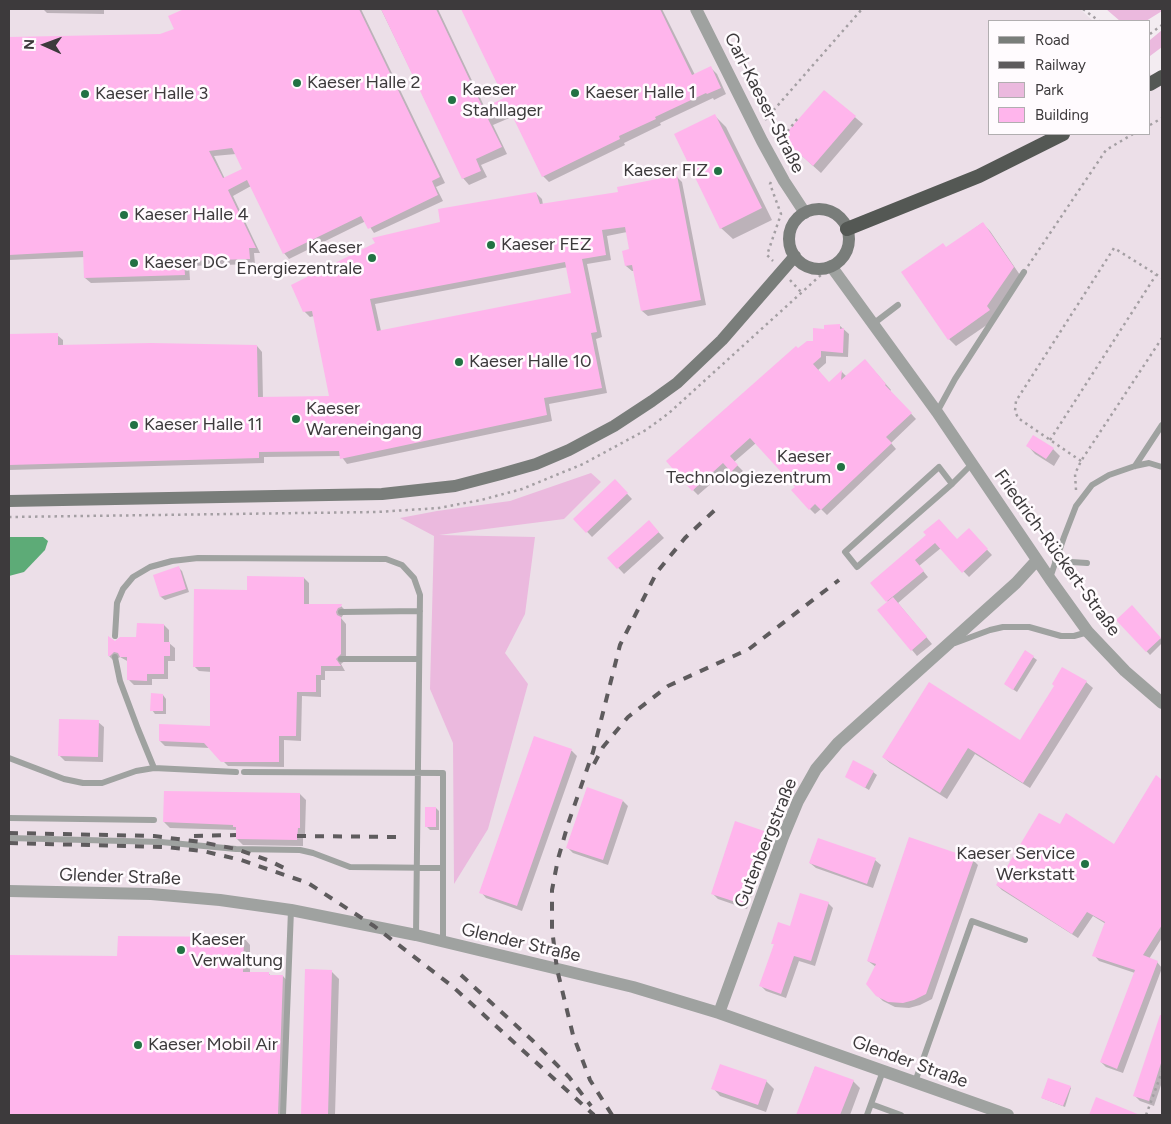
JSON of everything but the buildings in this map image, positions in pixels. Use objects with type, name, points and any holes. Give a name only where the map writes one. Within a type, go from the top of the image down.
[{"type":"highway","points":[[1151,83],[1162,77]]},
{"type":"highway","points":[[847,229],[979,176],[1060,135]]},
{"type":"main road","points":[[820,208],[828,210],[840,217],[847,229],[849,237],[848,249],[838,262],[831,266],[823,268],[809,267],[795,256],[791,249],[790,233],[797,219],[804,212],[820,208]]},
{"type":"main road","points":[[9,501],[382,494],[455,486],[536,464],[569,450],[614,426],[677,383],[722,340],[795,256]]},
{"type":"street","name":"Carl-Kaeser-Straße","points":[[696,9],[778,171],[804,212]]},
{"type":"street","name":"Friedrich-Rückert-Straße","points":[[831,266],[937,412],[971,465],[1088,632],[1125,671],[1162,701]]},
{"type":"street","name":"Gutenbergstraße","points":[[720,1012],[783,838],[798,801],[816,769],[838,743],[1016,583],[1037,560]]},
{"type":"street","name":"Glender Straße","points":[[9,891],[150,894],[220,900],[291,910],[416,935],[633,987],[720,1012],[1008,1115]]},
{"type":"lane","points":[[937,412],[955,379],[1024,272]]},
{"type":"lane","points":[[873,324],[898,305]]},
{"type":"lane","points":[[1135,466],[1162,425]]},
{"type":"lane","points":[[1050,580],[1055,561],[1076,506],[1092,485],[1109,475],[1135,466],[1149,463],[1162,467]]},
{"type":"lane","points":[[952,484],[940,467],[845,552],[857,567],[952,484],[971,465]]},
{"type":"lane","points":[[115,636],[117,603],[123,589],[133,577],[150,567],[172,561],[198,558],[386,559],[402,565],[414,578],[420,595],[416,935]]},
{"type":"lane","points":[[1055,561],[1087,563]]},
{"type":"lane","points":[[341,612],[420,611]]},
{"type":"lane","name":"Gutenbergstraße","points":[[944,646],[1003,627],[1029,627],[1061,636],[1074,636],[1088,632]]},
{"type":"lane","points":[[115,656],[120,681],[154,768]]},
{"type":"lane","points":[[341,659],[419,659]]},
{"type":"lane","points":[[9,758],[64,779],[84,783],[102,783],[136,771],[154,768],[236,772]]},
{"type":"lane","points":[[244,772],[444,773],[443,942]]},
{"type":"lane","points":[[9,818],[154,820]]},
{"type":"lane","points":[[9,838],[161,842],[236,850],[300,850],[350,867],[443,868]]},
{"type":"lane","points":[[283,1115],[291,910]]},
{"type":"lane","points":[[915,1082],[972,921],[1024,940]]},
{"type":"lane","points":[[867,1115],[883,1071]]},
{"type":"lane","points":[[871,1104],[901,1115]]},
{"type":"path","points":[[765,120],[862,9]]},
{"type":"path","points":[[1083,9],[1099,20]]},
{"type":"path","points":[[1151,33],[1162,25]]},
{"type":"path","points":[[1151,124],[1162,118]]},
{"type":"path","points":[[1024,272],[1106,150],[1131,135]]},
{"type":"path","points":[[778,171],[770,184],[781,214],[768,254],[801,292]]},
{"type":"path","points":[[1081,461],[1018,418],[1014,411],[1016,401],[1114,248],[1162,278]]},
{"type":"path","points":[[9,517],[377,512],[439,508],[481,500],[522,488],[583,464],[646,430],[669,413],[831,266]]},
{"type":"path","points":[[1050,440],[1157,275]]},
{"type":"path","points":[[1076,506],[1075,474],[1081,461],[1162,338]]},
{"type":"path","points":[[1146,1115],[1162,1072]]},
{"type":"shaded area","points":[[9,9],[1080,9],[1092,20],[988,20],[988,135],[1151,135],[1151,74],[1162,84],[1162,1115],[9,1115]]},
{"type":"shaded area","points":[[9,537],[43,537],[48,541],[45,550],[24,572],[9,576]]},
{"type":"green space","points":[[1106,9],[1162,9],[1162,11],[1148,20],[1119,20]]},
{"type":"green space","points":[[1162,30],[1162,47],[1151,55],[1151,39]]},
{"type":"green space","points":[[591,473],[601,482],[564,519],[439,535],[535,537],[525,614],[505,653],[528,684],[488,829],[454,884],[453,743],[430,689],[434,536],[400,518],[510,501]]},
{"type":"railway","points":[[612,1115],[590,1080],[573,1035],[557,969],[552,929],[552,890],[568,824],[593,752],[620,645],[657,572],[685,538],[717,508]]},
{"type":"railway","points":[[594,764],[603,747],[628,717],[668,686],[749,649],[839,580]]},
{"type":"railway","points":[[9,833],[154,836],[201,842],[236,849],[270,861],[288,870]]},
{"type":"railway","points":[[194,836],[236,835]]},
{"type":"railway","points":[[297,836],[398,837]]},
{"type":"railway","points":[[9,843],[165,847],[203,851],[241,860],[308,883],[374,926],[452,986],[594,1115]]},
{"type":"railway","points":[[461,975],[569,1077],[591,1106]]},
{"type":"place","name":"Kaeser Halle 2","points":[[297,83]]},
{"type":"place","name":"Kaeser Halle 1","points":[[575,93]]},
{"type":"place","name":"Kaeser Halle 3","points":[[85,94]]},
{"type":"place","name":"Kaeser Stahllager","points":[[452,100]]},
{"type":"place","name":"Kaeser FIZ","points":[[718,171]]},
{"type":"place","name":"Kaeser Halle 4","points":[[124,215]]},
{"type":"place","name":"Kaeser FEZ","points":[[491,245]]},
{"type":"place","name":"Kaeser Energiezentrale","points":[[372,258]]},
{"type":"place","name":"Kaeser DC","points":[[134,263]]},
{"type":"place","name":"Kaeser Halle 10","points":[[459,362]]},
{"type":"place","name":"Kaeser Wareneingang","points":[[296,419]]},
{"type":"place","name":"Kaeser Halle 11","points":[[134,425]]},
{"type":"place","name":"Kaeser Technologiezentrum","points":[[841,467]]},
{"type":"place","name":"Kaeser Service Werkstatt","points":[[1085,864]]},
{"type":"place","name":"Kaeser Verwaltung","points":[[181,950]]},
{"type":"place","name":"Kaeser Mobil Air","points":[[138,1045]]}]
